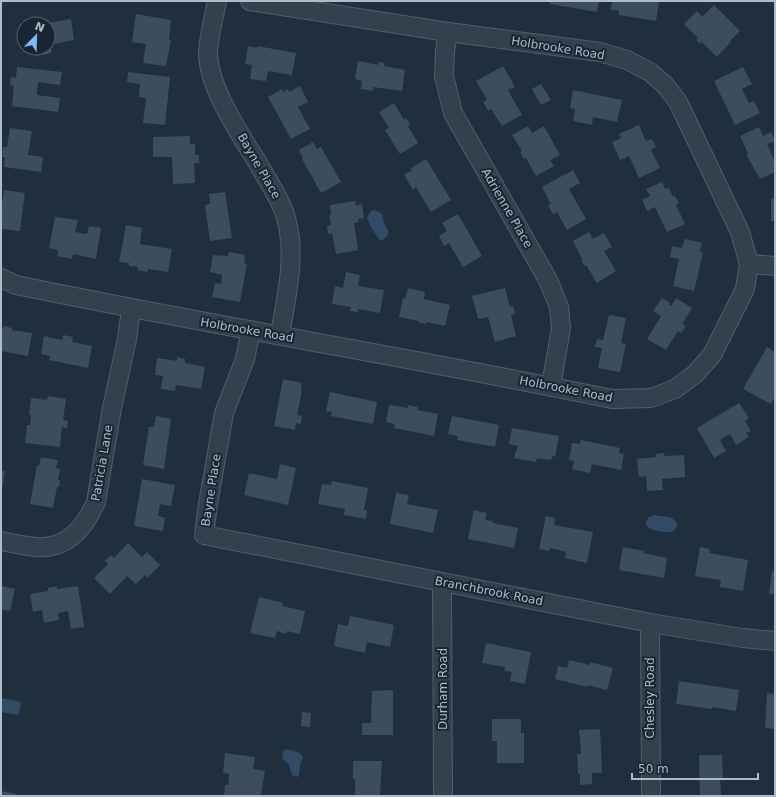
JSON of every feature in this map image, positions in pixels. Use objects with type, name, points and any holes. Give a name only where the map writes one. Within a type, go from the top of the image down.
[{"type":"street","name":"Bayne Place","points":[[217,1],[208,54],[211,72],[219,97],[269,183],[286,217],[291,242],[290,268],[280,335]]},
{"type":"street","name":"Holbrooke Road","points":[[1,278],[16,286],[131,309],[280,335],[551,386],[612,399],[651,398],[675,389],[695,374],[712,355],[745,288],[749,264],[740,232],[678,102],[665,85],[650,72],[627,60],[600,52],[448,32],[250,1]]},
{"type":"street","name":"Adrienne Place","points":[[448,32],[445,51],[444,76],[453,113],[548,280],[559,307],[561,328],[551,386]]},
{"type":"street","points":[[749,264],[775,266]]},
{"type":"street","name":"Patricia Lane","points":[[1,541],[36,547],[52,546],[69,540],[84,524],[92,510],[96,502],[112,408],[127,339],[131,309]]},
{"type":"street","name":"Bayne Place","points":[[204,535],[224,413],[245,359],[251,330]]},
{"type":"street","name":"Branchbrook Road","points":[[204,535],[650,623],[736,637],[775,641]]},
{"type":"street","name":"Durham Road","points":[[442,582],[443,796]]},
{"type":"street","name":"Chesley Road","points":[[650,623],[651,796]]},
{"type":"water","points":[[375,210],[382,214],[388,231],[388,235],[383,240],[380,240],[376,235],[367,218],[371,211]]},
{"type":"water","points":[[654,515],[675,520],[677,524],[676,529],[672,532],[668,532],[658,531],[648,527],[646,525],[646,521],[649,517]]},
{"type":"water","points":[[1,698],[21,702],[19,715],[1,712]]},
{"type":"water","points":[[287,749],[300,753],[303,757],[299,775],[297,777],[292,775],[289,765],[282,758],[283,751]]},
{"type":"building","points":[[550,1],[599,1],[597,12],[550,4]]},
{"type":"building","points":[[612,1],[659,1],[656,21],[619,15],[619,11],[611,10]]},
{"type":"building","points":[[714,5],[740,31],[717,57],[702,42],[700,44],[696,40],[698,38],[684,24],[697,11],[702,17]]},
{"type":"building","points":[[136,14],[171,20],[169,40],[171,40],[166,66],[143,63],[146,44],[132,42]]},
{"type":"building","points":[[71,19],[74,40],[56,44],[56,22]]},
{"type":"building","points":[[248,46],[257,48],[257,46],[296,53],[292,75],[268,71],[266,81],[250,79],[252,65],[245,64]]},
{"type":"building","points":[[358,61],[378,65],[378,62],[385,63],[384,66],[405,70],[402,91],[373,87],[373,91],[361,89],[362,81],[355,79]]},
{"type":"building","points":[[503,66],[515,87],[508,90],[522,115],[502,126],[491,109],[488,111],[483,102],[487,100],[476,81]]},
{"type":"building","points":[[17,67],[62,72],[60,85],[38,82],[37,95],[60,98],[58,112],[12,106],[14,86],[10,85],[11,77],[16,78]]},
{"type":"building","points":[[743,67],[752,84],[742,89],[749,103],[754,101],[760,113],[735,125],[714,81]]},
{"type":"building","points":[[128,72],[170,77],[165,125],[143,123],[146,98],[139,97],[140,84],[127,82]]},
{"type":"building","points":[[541,84],[551,100],[541,105],[532,89]]},
{"type":"building","points":[[300,86],[308,102],[298,107],[310,129],[291,139],[268,97],[282,89],[283,92],[288,89],[289,92]]},
{"type":"building","points":[[573,90],[622,100],[617,122],[593,117],[592,125],[573,121],[575,109],[570,108]]},
{"type":"building","points":[[394,103],[404,120],[406,118],[410,124],[408,126],[418,143],[400,154],[385,130],[389,128],[379,112]]},
{"type":"building","points":[[639,125],[646,141],[652,139],[656,147],[651,150],[660,168],[639,178],[629,156],[620,160],[612,142],[621,138],[619,134]]},
{"type":"building","points":[[528,126],[532,133],[544,126],[560,155],[550,160],[554,166],[536,176],[526,158],[524,159],[520,152],[522,151],[512,135]]},
{"type":"building","points":[[759,127],[763,136],[771,132],[775,141],[767,144],[775,162],[775,172],[760,179],[746,154],[748,153],[740,136]]},
{"type":"building","points":[[10,128],[32,131],[28,155],[43,157],[41,172],[4,167],[5,157],[2,157],[3,147],[7,147]]},
{"type":"building","points":[[190,136],[190,144],[195,144],[195,155],[199,155],[199,163],[194,163],[195,183],[173,184],[172,157],[153,157],[153,137]]},
{"type":"building","points":[[313,142],[317,149],[321,147],[341,182],[321,193],[302,159],[303,158],[299,150]]},
{"type":"building","points":[[426,159],[451,200],[431,212],[416,187],[413,190],[404,175],[412,170],[411,168]]},
{"type":"building","points":[[573,170],[580,183],[569,189],[586,219],[567,230],[557,212],[553,214],[548,205],[551,204],[542,187]]},
{"type":"building","points":[[662,182],[665,189],[669,188],[673,197],[675,196],[679,203],[676,205],[685,224],[667,232],[655,207],[647,211],[642,200],[650,196],[646,189]]},
{"type":"building","points":[[4,190],[25,193],[20,231],[1,229],[1,210]]},
{"type":"building","points":[[225,192],[232,238],[210,241],[205,205],[210,204],[209,194]]},
{"type":"building","points":[[775,198],[775,221],[771,221],[771,199]]},
{"type":"building","points":[[355,201],[356,206],[362,204],[364,218],[358,219],[359,222],[354,223],[358,250],[336,254],[332,233],[328,234],[327,226],[331,225],[329,215],[331,215],[330,205]]},
{"type":"building","points":[[458,214],[482,256],[463,267],[449,243],[444,246],[439,236],[447,231],[442,223]]},
{"type":"building","points":[[55,217],[78,220],[75,232],[87,234],[89,226],[101,228],[96,259],[73,254],[72,259],[57,256],[58,250],[49,248]]},
{"type":"building","points":[[126,225],[142,228],[140,244],[172,249],[168,272],[148,269],[147,272],[138,270],[138,267],[129,266],[129,263],[119,262]]},
{"type":"building","points":[[589,232],[593,239],[604,233],[612,247],[604,251],[616,271],[597,283],[586,265],[584,266],[573,241]]},
{"type":"building","points":[[685,239],[702,243],[700,252],[703,253],[694,291],[673,286],[679,259],[670,257],[672,246],[682,248]]},
{"type":"building","points":[[229,252],[245,255],[244,263],[247,264],[240,302],[212,297],[215,283],[221,284],[222,275],[210,272],[213,255],[228,256]]},
{"type":"building","points":[[346,272],[360,275],[358,286],[384,290],[380,313],[358,309],[358,312],[350,311],[351,307],[332,304],[335,286],[343,288]]},
{"type":"building","points":[[408,288],[425,292],[424,299],[450,305],[445,326],[427,322],[426,324],[399,317],[403,298],[405,299]]},
{"type":"building","points":[[505,288],[510,307],[513,306],[515,314],[511,315],[516,336],[495,342],[488,317],[478,319],[472,296]]},
{"type":"building","points":[[662,298],[670,303],[669,305],[671,306],[676,298],[692,308],[682,324],[686,326],[681,333],[678,331],[666,350],[647,339],[661,316],[653,311]]},
{"type":"building","points":[[609,315],[626,318],[621,343],[626,344],[620,372],[598,368],[602,348],[595,347],[597,339],[603,340]]},
{"type":"building","points":[[4,326],[12,328],[12,330],[32,333],[28,356],[1,351],[1,328]]},
{"type":"building","points":[[63,335],[73,337],[72,342],[92,346],[88,368],[49,360],[50,356],[41,354],[44,336],[62,340]]},
{"type":"building","points":[[767,347],[775,352],[775,396],[771,404],[743,389]]},
{"type":"building","points":[[177,357],[185,359],[185,363],[205,367],[201,389],[176,385],[175,391],[161,389],[163,376],[155,375],[157,358],[177,361]]},
{"type":"building","points":[[283,379],[302,383],[302,391],[297,415],[302,416],[301,424],[296,423],[295,430],[274,426]]},
{"type":"building","points":[[330,392],[377,402],[373,424],[331,416],[332,412],[326,411]]},
{"type":"building","points":[[48,396],[66,399],[63,420],[68,421],[67,428],[62,427],[60,447],[25,443],[27,425],[30,425],[31,415],[29,415],[31,398],[47,400]]},
{"type":"building","points":[[739,403],[749,418],[745,421],[751,431],[746,433],[749,437],[736,445],[730,434],[720,440],[726,451],[714,458],[697,428]]},
{"type":"building","points":[[389,405],[408,408],[408,405],[418,407],[417,410],[438,414],[434,436],[394,428],[395,424],[386,422]]},
{"type":"building","points":[[156,416],[171,419],[164,469],[143,465],[149,427],[154,427]]},
{"type":"building","points":[[452,416],[499,425],[495,447],[457,440],[458,436],[448,434]]},
{"type":"building","points":[[512,428],[559,436],[555,457],[552,456],[551,460],[537,458],[536,462],[514,458],[518,446],[509,444]]},
{"type":"building","points":[[581,440],[620,448],[619,453],[624,454],[621,470],[592,464],[590,473],[572,469],[574,461],[569,460],[572,443],[580,444]]},
{"type":"building","points":[[664,453],[664,456],[684,455],[685,477],[662,479],[663,490],[647,491],[646,476],[639,477],[637,459],[656,457],[656,454]]},
{"type":"building","points":[[41,457],[58,460],[56,468],[60,469],[58,480],[60,480],[59,487],[57,487],[53,508],[30,504],[37,465],[39,466]]},
{"type":"building","points":[[280,464],[296,468],[288,505],[244,495],[249,473],[277,479]]},
{"type":"building","points":[[1,471],[5,471],[2,490],[1,490]]},
{"type":"building","points":[[142,479],[175,485],[171,506],[160,504],[158,516],[165,518],[163,531],[134,526]]},
{"type":"building","points":[[332,481],[368,488],[364,510],[367,510],[366,519],[344,515],[345,509],[318,504],[322,484],[331,485]]},
{"type":"building","points":[[396,493],[409,495],[407,504],[438,510],[433,533],[390,524]]},
{"type":"building","points":[[474,510],[487,513],[485,520],[518,528],[514,548],[468,539]]},
{"type":"building","points":[[546,516],[555,518],[554,525],[593,532],[587,563],[565,558],[566,552],[550,548],[549,551],[539,549]]},
{"type":"building","points":[[128,543],[142,557],[147,552],[160,565],[147,578],[145,575],[136,584],[127,576],[110,594],[94,578],[108,564],[105,561],[111,555],[114,558]]},
{"type":"building","points":[[623,547],[644,551],[643,553],[667,558],[664,578],[619,570]]},
{"type":"building","points":[[700,547],[710,549],[709,553],[748,560],[743,591],[720,587],[721,580],[695,576]]},
{"type":"building","points":[[772,571],[775,571],[775,594],[769,594]]},
{"type":"building","points":[[1,586],[15,589],[10,611],[1,609]]},
{"type":"building","points":[[57,586],[57,589],[78,586],[84,627],[71,629],[68,611],[58,613],[59,620],[44,623],[42,610],[33,612],[30,594],[48,591],[48,588]]},
{"type":"building","points":[[259,597],[283,603],[282,606],[305,611],[300,634],[287,631],[286,634],[277,631],[275,638],[250,633]]},
{"type":"building","points":[[350,616],[394,625],[390,647],[367,642],[365,653],[334,646],[338,624],[348,626]]},
{"type":"building","points":[[486,643],[531,652],[525,684],[510,681],[512,672],[504,671],[505,667],[482,663]]},
{"type":"building","points":[[569,660],[590,665],[590,662],[613,668],[607,690],[588,685],[587,687],[555,679],[558,666],[567,668]]},
{"type":"building","points":[[679,681],[739,690],[736,711],[676,704]]},
{"type":"building","points":[[393,690],[393,735],[362,735],[362,723],[371,723],[372,691]]},
{"type":"building","points":[[767,693],[775,694],[775,729],[765,728]]},
{"type":"building","points":[[302,712],[311,713],[310,727],[301,726]]},
{"type":"building","points":[[492,719],[521,719],[521,733],[524,733],[524,763],[497,763],[497,741],[492,741]]},
{"type":"building","points":[[600,729],[602,773],[592,773],[592,784],[580,785],[577,754],[581,754],[579,730]]},
{"type":"building","points":[[225,753],[255,757],[253,769],[265,771],[261,796],[224,796],[225,785],[228,785],[229,774],[223,773]]},
{"type":"building","points":[[699,755],[722,755],[723,778],[720,778],[721,796],[700,796]]},
{"type":"building","points":[[353,761],[382,761],[380,796],[355,796]]},
{"type":"building","points":[[1,791],[17,794],[17,796],[1,796]]}]
